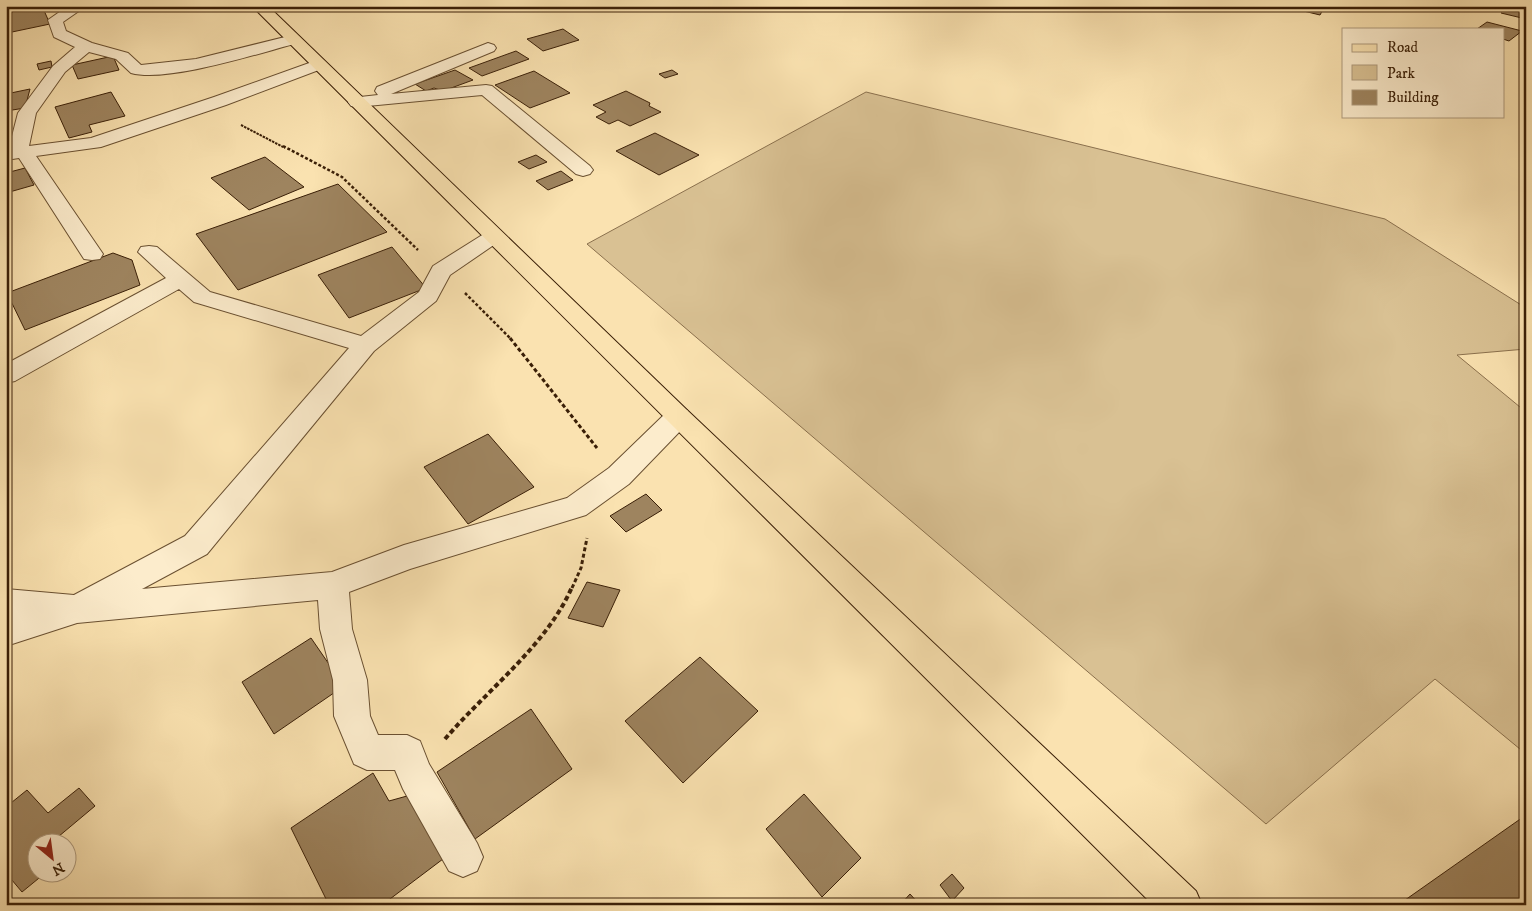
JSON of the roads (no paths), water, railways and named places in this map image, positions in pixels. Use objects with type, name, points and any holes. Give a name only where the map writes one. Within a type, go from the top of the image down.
[{"type":"main road","points":[[259,6],[678,417],[1182,905]]},
{"type":"street","points":[[79,6],[55,20],[59,34],[86,46],[122,56],[137,70],[154,70],[188,64],[293,40]]},
{"type":"street","points":[[15,153],[26,113],[59,69],[86,46]]},
{"type":"street","points":[[356,102],[488,48]]},
{"type":"street","points":[[15,153],[94,142],[220,101],[318,65]]},
{"type":"street","points":[[356,102],[486,90],[583,170]]},
{"type":"street","points":[[15,153],[92,254]]},
{"type":"street","points":[[6,632],[77,609],[196,545],[365,345],[428,296],[441,271],[494,236]]},
{"type":"street","points":[[149,252],[202,297],[365,345]]},
{"type":"street","points":[[6,375],[180,279]]},
{"type":"street","points":[[6,603],[77,609],[333,585],[404,558],[576,507],[619,476],[678,417]]},
{"type":"street","points":[[333,585],[336,629],[350,680],[352,716],[367,752],[407,753],[416,776],[463,857]]}]
